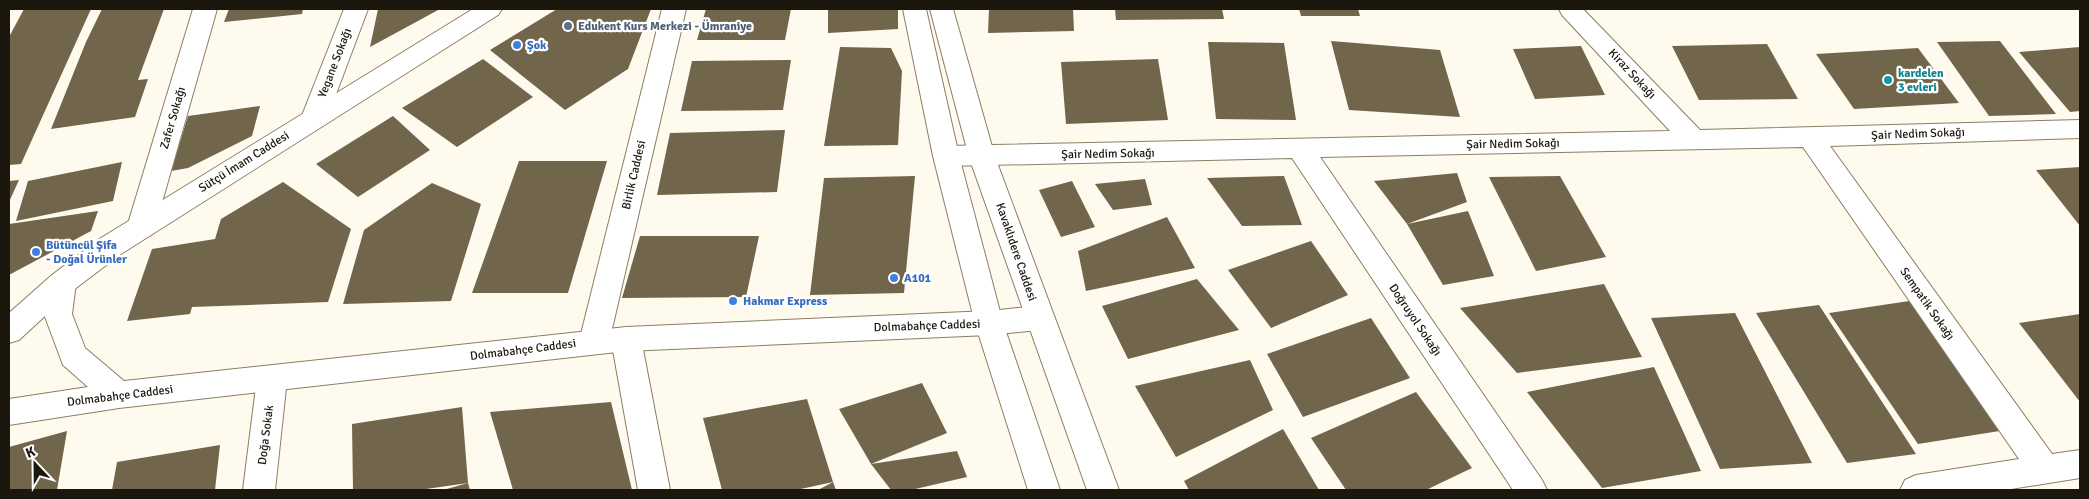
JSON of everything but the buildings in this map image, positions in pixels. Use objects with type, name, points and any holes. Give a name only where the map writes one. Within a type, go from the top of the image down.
[{"type":"street","name":"Zafer Sokağı","points":[[141,227],[205,9]]},
{"type":"street","name":"Yegane Sokağı","points":[[314,118],[356,9]]},
{"type":"street","name":"Sütçü İmam Caddesi","points":[[9,331],[62,282],[111,246],[490,9]]},
{"type":"street","name":"Birlik Caddesi","points":[[594,342],[674,9]]},
{"type":"street","points":[[914,9],[946,156],[989,323],[1044,490]]},
{"type":"street","name":"Kavaklıdere Caddesi","points":[[941,9],[982,157],[1103,490]]},
{"type":"street","name":"Kiraz Sokağı","points":[[1570,9],[1693,139]]},
{"type":"street","name":"Şair Nedim Sokağı","points":[[946,156],[982,157],[2080,129]]},
{"type":"street","name":"Sempatik Sokağı","points":[[1810,137],[2045,470]]},
{"type":"street","name":"Doğruyol Sokağı","points":[[1300,149],[1531,490]]},
{"type":"street","points":[[62,282],[58,314],[73,356],[120,395]]},
{"type":"street","name":"Dolmabahçe Caddesi","points":[[9,412],[120,395],[626,339],[989,323],[1039,318]]},
{"type":"street","points":[[626,339],[654,490]]},
{"type":"street","name":"Doğa Sokak","points":[[259,490],[272,379]]},
{"type":"street","points":[[1916,490],[2080,464]]},
{"type":"place","name":"Edukent Kurs Merkezi - Ümraniye","points":[[568,26]]},
{"type":"place","name":"Şok","points":[[517,45]]},
{"type":"place","name":"kardelen 3 evleri","points":[[1888,80]]},
{"type":"place","name":"Bütüncül Şifa - Doğal Ürünler","points":[[36,252]]},
{"type":"place","name":"A101","points":[[894,278]]},
{"type":"place","name":"Hakmar Express","points":[[733,301]]}]
